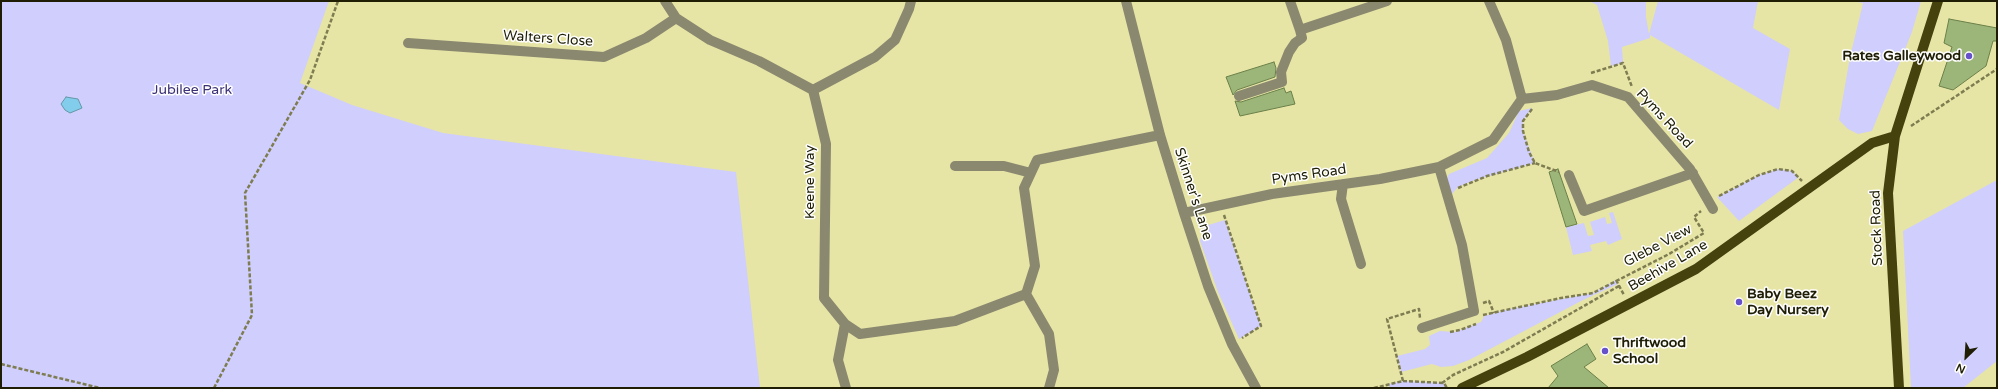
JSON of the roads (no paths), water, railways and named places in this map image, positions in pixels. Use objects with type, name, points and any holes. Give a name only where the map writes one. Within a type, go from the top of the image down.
[{"type":"main road","name":"Stock Road","points":[[1899,388],[1888,193],[1895,136],[1938,1]]},
{"type":"main road","name":"Beehive Lane","points":[[1462,388],[1527,357],[1696,269],[1872,143],[1895,136]]},
{"type":"street","points":[[665,1],[676,18],[710,40],[759,61],[813,90],[875,57],[895,40],[911,1]]},
{"type":"street","name":"Skinner's Lane","points":[[1126,1],[1160,135],[1208,286],[1232,344],[1256,388]]},
{"type":"street","points":[[1239,96],[1282,82],[1281,72],[1288,52],[1295,43],[1302,38],[1290,1]]},
{"type":"street","points":[[1300,30],[1387,1]]},
{"type":"street","points":[[1489,1],[1506,40],[1526,99]]},
{"type":"street","name":"Walters Close","points":[[408,43],[604,57],[646,38],[676,18]]},
{"type":"street","name":"Pyms Road","points":[[1184,213],[1272,194],[1380,179],[1439,166],[1494,140],[1526,99],[1557,95],[1592,86],[1628,97],[1693,173],[1712,206]]},
{"type":"street","name":"Keene Way","points":[[813,90],[826,144],[824,298],[845,324],[860,334],[954,321],[1026,294]]},
{"type":"street","points":[[1049,388],[1054,370],[1049,334],[1026,294],[1035,266],[1024,188],[1037,160],[1160,135]]},
{"type":"street","points":[[955,166],[1004,166],[1031,173]]},
{"type":"street","points":[[1422,328],[1474,311],[1462,245],[1439,166]]},
{"type":"street","points":[[1569,175],[1584,211],[1693,173]]},
{"type":"street","points":[[1343,184],[1341,199],[1361,264]]},
{"type":"street","points":[[845,324],[838,360],[846,388]]},
{"type":"place","name":"Rates Galleywood","points":[[1969,56]]},
{"type":"place","name":"Baby Beez Day Nursery","points":[[1739,302]]},
{"type":"place","name":"Thriftwood School","points":[[1605,351]]},
{"type":"park label","name":"Jubilee Park","points":[[192,90]]}]
